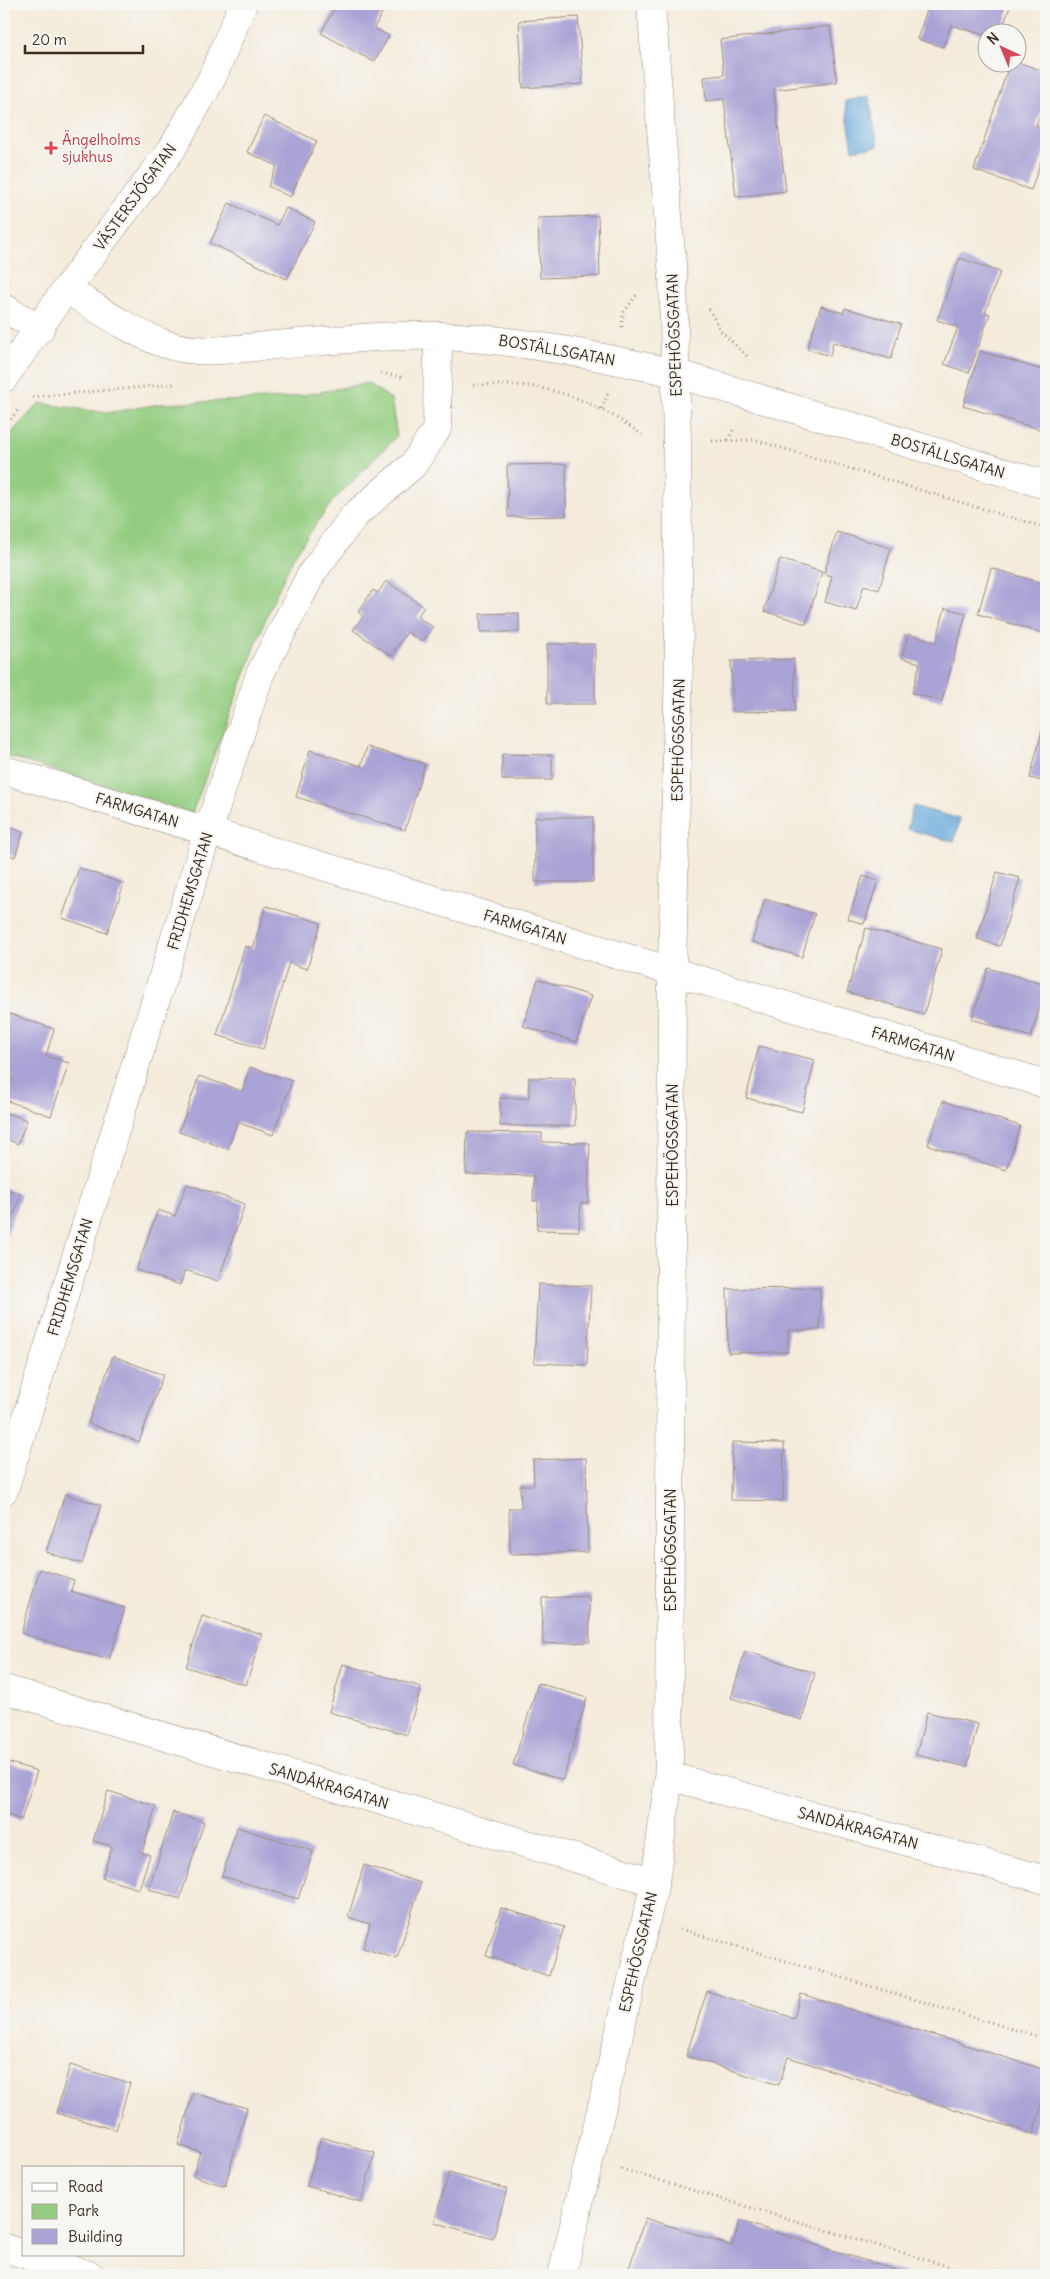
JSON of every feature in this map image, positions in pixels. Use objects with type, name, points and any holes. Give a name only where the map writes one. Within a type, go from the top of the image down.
[{"type":"street","name":"VÄSTERSJÖGATAN","points":[[4,378],[40,329],[66,289],[172,149],[212,78],[244,4]]},
{"type":"street","name":"ESPEHÖGSGATAN","points":[[562,2275],[655,1882],[669,1776],[672,972],[679,660],[677,441],[673,277],[651,4]]},
{"type":"street","name":"BOSTÄLLSGATAN","points":[[66,289],[118,320],[162,343],[201,352],[347,339],[438,336],[505,340],[675,373],[1046,485]]},
{"type":"street","points":[[4,308],[40,329]]},
{"type":"street","name":"FRIDHEMSGATAN","points":[[4,1490],[208,831],[260,674],[312,572],[354,516],[413,465],[437,429],[439,384],[438,336]]},
{"type":"street","name":"FARMGATAN","points":[[4,770],[1046,1084]]},
{"type":"street","name":"SANDÅKRAGATAN","points":[[4,1689],[655,1882]]},
{"type":"street","name":"SANDÅKRAGATAN","points":[[669,1776],[1046,1880]]},
{"type":"street","points":[[4,2248],[22,2254]]},
{"type":"street","points":[[28,2256],[90,2275]]},
{"type":"path","points":[[374,372],[439,384],[527,386],[537,388],[584,400],[622,420],[649,440],[755,440],[1046,528]]},
{"type":"path","points":[[29,397],[179,384]]},
{"type":"path","points":[[4,427],[23,405]]},
{"type":"path","points":[[646,1919],[1046,2039]]},
{"type":"path","points":[[590,2159],[977,2275]]},
{"type":"green space","points":[[368,383],[391,399],[397,436],[332,502],[295,554],[271,605],[192,813],[4,755],[4,441],[39,403],[107,413],[160,404],[287,398]]},
{"type":"water","points":[[869,96],[878,146],[853,150],[845,101]]},
{"type":"water","points":[[913,806],[960,819],[954,842],[907,829]]},
{"type":"building","points":[[337,4],[387,4],[374,28],[389,36],[374,62],[321,33]]},
{"type":"building","points":[[929,4],[1011,4],[1005,22],[978,22],[978,33],[951,25],[943,47],[917,39]]},
{"type":"building","points":[[578,17],[583,84],[523,88],[519,21]]},
{"type":"building","points":[[830,26],[837,82],[774,90],[786,191],[736,197],[724,99],[706,101],[704,77],[724,75],[720,40]]},
{"type":"building","points":[[1028,66],[1046,72],[1046,97],[1036,126],[1046,130],[1046,146],[1031,190],[974,170],[1007,72],[1028,72]]},
{"type":"building","points":[[264,116],[317,141],[290,197],[268,186],[277,166],[247,152]]},
{"type":"building","points":[[229,203],[277,225],[286,208],[315,222],[287,279],[210,243]]},
{"type":"building","points":[[598,216],[600,276],[540,278],[538,218]]},
{"type":"building","points":[[960,258],[1000,272],[985,313],[990,314],[969,373],[944,364],[958,327],[937,320]]},
{"type":"building","points":[[821,306],[843,313],[845,308],[901,324],[891,359],[833,342],[830,356],[807,349]]},
{"type":"building","points":[[980,351],[1046,371],[1046,418],[1042,430],[963,406]]},
{"type":"building","points":[[566,464],[566,516],[508,517],[507,465]]},
{"type":"building","points":[[837,532],[891,548],[879,590],[864,585],[856,611],[825,602],[832,576],[824,574]]},
{"type":"building","points":[[780,559],[822,572],[806,624],[764,611]]},
{"type":"building","points":[[991,568],[1046,584],[1046,634],[978,614]]},
{"type":"building","points":[[386,581],[424,607],[417,617],[433,627],[422,642],[407,632],[391,656],[353,630],[363,616],[358,612],[373,590],[378,593]]},
{"type":"building","points":[[945,608],[966,613],[942,701],[912,693],[920,663],[902,658],[908,634],[936,642]]},
{"type":"building","points":[[519,613],[519,632],[481,632],[480,614]]},
{"type":"building","points":[[547,644],[595,644],[595,704],[547,704]]},
{"type":"building","points":[[794,659],[795,711],[733,712],[731,661]]},
{"type":"building","points":[[1046,714],[1046,782],[1030,778]]},
{"type":"building","points":[[367,747],[425,764],[405,830],[296,797],[310,750],[361,766]]},
{"type":"building","points":[[502,754],[552,755],[552,780],[502,780]]},
{"type":"building","points":[[535,817],[593,817],[593,882],[535,882]]},
{"type":"building","points":[[4,825],[23,832],[15,857],[4,853]]},
{"type":"building","points":[[79,868],[124,884],[107,933],[62,918]]},
{"type":"building","points":[[997,872],[1020,878],[1000,946],[977,939]]},
{"type":"building","points":[[863,876],[878,881],[864,924],[848,919]]},
{"type":"building","points":[[765,899],[815,914],[802,957],[752,942]]},
{"type":"building","points":[[266,906],[321,923],[307,969],[289,963],[263,1049],[217,1035],[245,946],[253,948]]},
{"type":"building","points":[[866,928],[942,949],[924,1014],[847,992]]},
{"type":"building","points":[[988,968],[1046,985],[1031,1037],[972,1019]]},
{"type":"building","points":[[538,979],[591,996],[576,1042],[523,1026]]},
{"type":"building","points":[[4,1012],[54,1029],[46,1056],[69,1063],[51,1116],[5,1100],[13,1076],[4,1073]]},
{"type":"building","points":[[759,1046],[815,1060],[802,1112],[746,1098]]},
{"type":"building","points":[[250,1067],[292,1081],[273,1135],[237,1122],[228,1149],[179,1132],[199,1076],[242,1091]]},
{"type":"building","points":[[529,1078],[575,1078],[575,1126],[500,1126],[500,1098],[529,1098]]},
{"type":"building","points":[[943,1101],[1020,1126],[1006,1170],[928,1145]]},
{"type":"building","points":[[4,1112],[27,1120],[18,1144],[4,1138]]},
{"type":"building","points":[[467,1132],[542,1133],[542,1142],[590,1143],[588,1203],[581,1203],[579,1231],[537,1230],[538,1201],[533,1201],[534,1176],[466,1174]]},
{"type":"building","points":[[187,1184],[245,1204],[218,1281],[185,1270],[180,1285],[136,1270],[158,1210],[175,1216]]},
{"type":"building","points":[[4,1188],[21,1194],[4,1242]]},
{"type":"building","points":[[538,1284],[591,1286],[587,1365],[534,1363]]},
{"type":"building","points":[[820,1288],[820,1330],[788,1330],[788,1352],[728,1353],[727,1289]]},
{"type":"building","points":[[113,1356],[163,1375],[139,1442],[88,1423]]},
{"type":"building","points":[[732,1442],[784,1443],[783,1501],[731,1500]]},
{"type":"building","points":[[586,1458],[588,1552],[510,1554],[509,1508],[521,1508],[520,1485],[534,1485],[533,1460]]},
{"type":"building","points":[[65,1494],[101,1505],[82,1564],[46,1552]]},
{"type":"building","points":[[40,1569],[74,1580],[71,1591],[125,1608],[109,1660],[21,1633]]},
{"type":"building","points":[[589,1596],[590,1642],[543,1644],[542,1598]]},
{"type":"building","points":[[202,1616],[262,1634],[246,1685],[186,1667]]},
{"type":"building","points":[[745,1651],[815,1673],[802,1720],[731,1698]]},
{"type":"building","points":[[343,1664],[421,1687],[407,1735],[329,1712]]},
{"type":"building","points":[[538,1683],[587,1698],[563,1780],[513,1765]]},
{"type":"building","points":[[927,1712],[978,1724],[967,1767],[916,1755]]},
{"type":"building","points":[[4,1761],[37,1771],[21,1820],[4,1814]]},
{"type":"building","points":[[108,1791],[156,1806],[142,1853],[150,1855],[139,1889],[102,1878],[112,1846],[93,1841]]},
{"type":"building","points":[[173,1812],[204,1822],[180,1899],[149,1889]]},
{"type":"building","points":[[237,1827],[313,1851],[298,1899],[222,1876]]},
{"type":"building","points":[[364,1865],[421,1883],[397,1959],[363,1948],[370,1924],[348,1917]]},
{"type":"building","points":[[501,1908],[564,1927],[549,1976],[486,1956]]},
{"type":"building","points":[[707,1991],[794,2018],[801,1994],[1046,2070],[1046,2090],[1033,2134],[788,2057],[779,2085],[686,2056]]},
{"type":"building","points":[[70,2065],[130,2083],[116,2130],[56,2113]]},
{"type":"building","points":[[193,2093],[247,2108],[225,2186],[193,2176],[200,2152],[178,2145]]},
{"type":"building","points":[[321,2137],[375,2153],[361,2202],[307,2186]]},
{"type":"building","points":[[449,2173],[507,2189],[493,2239],[434,2222]]},
{"type":"building","points":[[645,2218],[732,2246],[740,2221],[911,2275],[627,2275]]},
{"type":"place","name":"Ängelholms sjukhus","points":[[51,148]]}]
